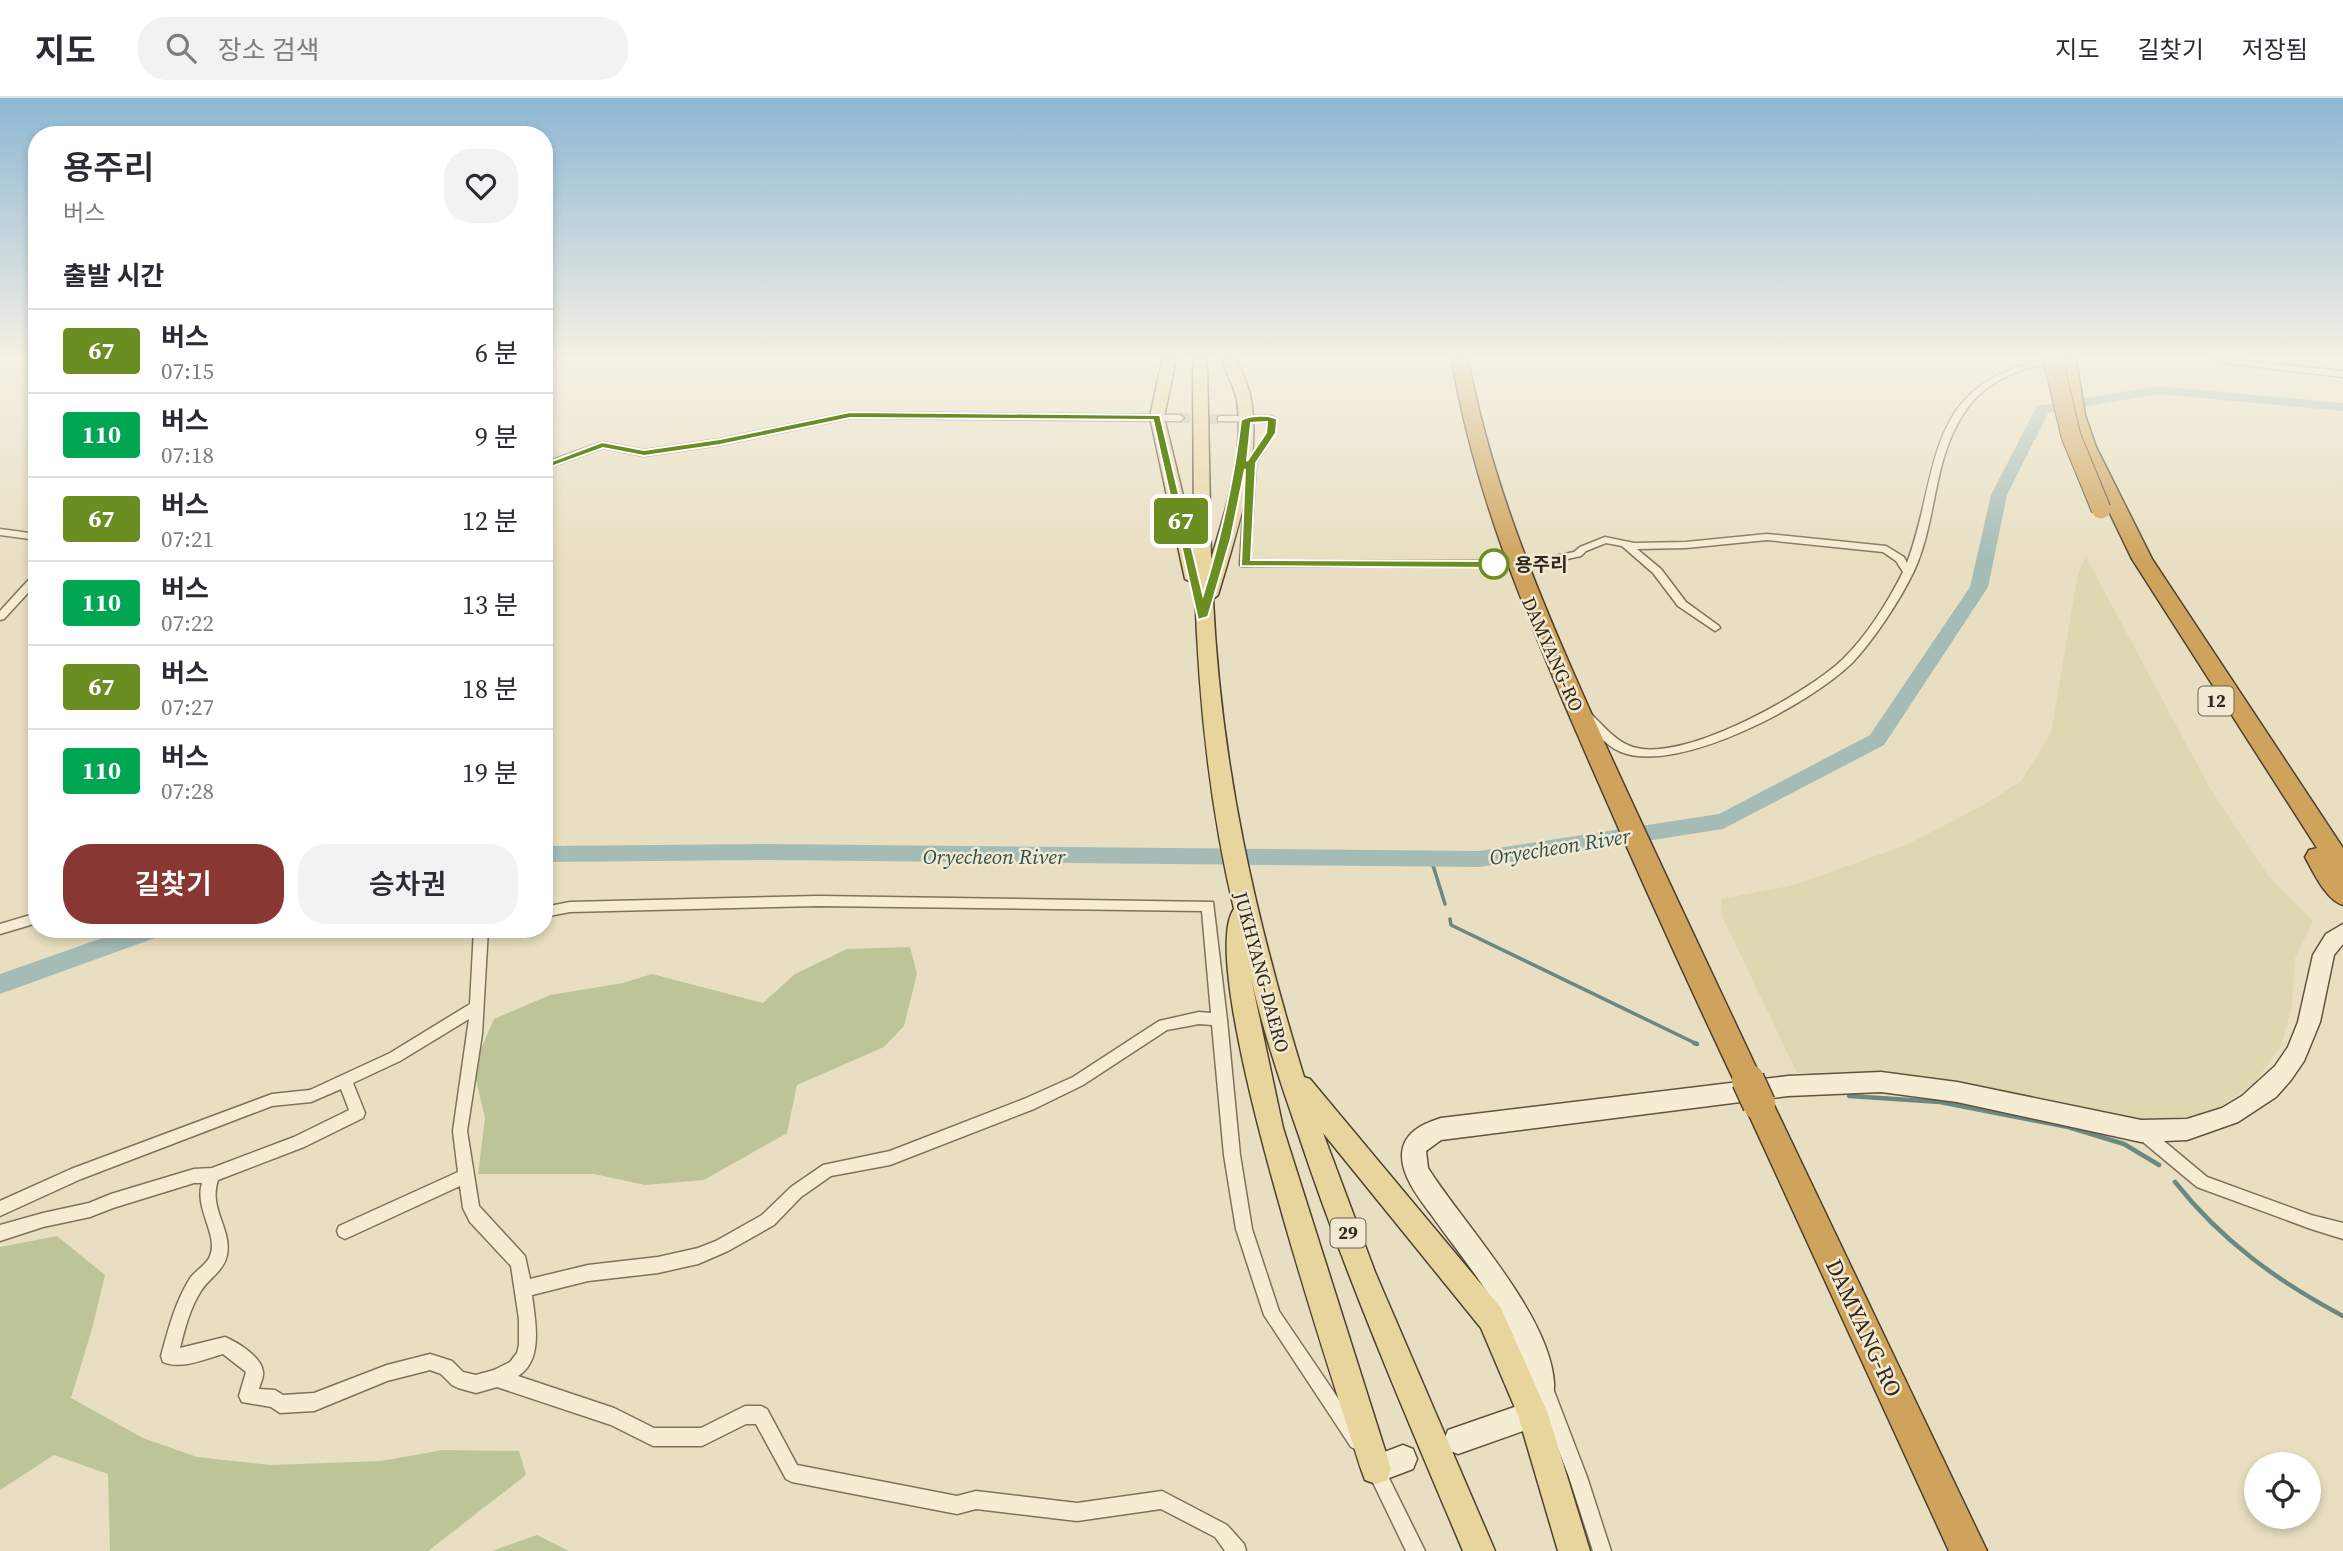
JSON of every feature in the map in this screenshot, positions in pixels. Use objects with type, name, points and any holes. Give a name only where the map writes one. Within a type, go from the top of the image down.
[{"type":"highway","name":"DAMYANG-RO","points":[[1473,428],[1507,543],[1594,747],[1968,1551]]},
{"type":"highway","name":"12","points":[[2067,428],[2077,456],[2108,509],[2159,614],[2342,884]]},
{"type":"highway","name":"12","points":[[2081,428],[2101,480],[2108,509]]},
{"type":"main road","points":[[1159,428],[1203,617]]},
{"type":"main road","name":"JUKHYANG-DAERO","points":[[1201,428],[1203,617],[1210,710],[1221,789],[1243,907],[1290,1073],[1369,1289],[1479,1551]]},
{"type":"main road","points":[[1203,617],[1226,538],[1242,460],[1245,428]]},
{"type":"main road","points":[[1243,907],[1237,943],[1239,980],[1270,1128],[1376,1469]]},
{"type":"main road","points":[[1290,1073],[1491,1318],[1533,1414],[1574,1551]]},
{"type":"street","points":[[553,463],[602,445],[644,453],[720,442],[788,428]]},
{"type":"street","points":[[1273,428],[1251,463],[1245,564],[1494,564]]},
{"type":"street","points":[[1577,708],[1623,748],[1636,752],[1667,750],[1736,730],[1758,721],[1799,697],[1858,650],[1908,571],[1919,542],[1939,449],[1949,428]]},
{"type":"street","points":[[0,532],[28,536]]},
{"type":"street","points":[[1531,564],[1577,554],[1605,540],[1625,545],[1686,545],[1767,537],[1886,549],[1899,559],[1908,571]]},
{"type":"street","points":[[1625,545],[1657,571],[1682,604],[1715,628]]},
{"type":"street","points":[[0,617],[28,587]]},
{"type":"street","points":[[553,910],[570,907],[819,901],[1208,906],[1232,1155],[1244,1229],[1272,1315],[1376,1469],[1416,1551]]},
{"type":"street","points":[[0,929],[28,921]]},
{"type":"street","points":[[1602,1551],[1578,1477],[1541,1381],[1531,1345],[1515,1316],[1418,1174],[1413,1154],[1416,1140],[1441,1129],[1788,1086],[1881,1082],[1957,1092],[2141,1131],[2166,1133],[2190,1129],[2214,1122],[2260,1099],[2296,1054],[2315,1001],[2323,951],[2330,941],[2343,932]]},
{"type":"street","points":[[212,1175],[205,1200],[214,1223],[219,1255],[217,1263],[200,1278],[185,1305],[169,1356],[183,1356],[225,1345],[253,1367],[255,1373],[248,1396],[275,1399],[280,1404],[314,1402],[387,1373],[430,1362],[446,1367],[458,1378],[476,1384],[498,1378],[516,1368],[524,1357],[527,1319],[519,1262],[471,1209],[460,1131],[475,1034],[480,938]]},
{"type":"street","points":[[0,1209],[76,1174],[272,1100],[311,1096],[395,1057],[475,1008]]},
{"type":"street","points":[[523,1289],[588,1273],[658,1265],[698,1256],[768,1220],[796,1192],[828,1170],[890,1158],[1029,1104],[1078,1081],[1164,1025],[1199,1018],[1220,1020]]},
{"type":"street","points":[[0,1233],[90,1210],[194,1176],[212,1175],[299,1142],[358,1113],[345,1081]]},
{"type":"street","points":[[2141,1131],[2202,1182],[2343,1231]]},
{"type":"street","points":[[345,1231],[467,1175]]},
{"type":"street","points":[[498,1378],[614,1417],[653,1437],[702,1437],[745,1415],[761,1415],[792,1473],[957,1505],[976,1500],[1077,1511],[1162,1500],[1221,1531],[1237,1551]]},
{"type":"street","points":[[1458,1440],[1533,1414],[1541,1381]]},
{"type":"street","points":[[1376,1469],[1403,1459]]},
{"type":"shaded area","points":[[2086,557],[2211,790],[2270,878],[2313,921],[2295,958],[2292,1006],[2281,1046],[2255,1082],[2190,1129],[1944,1082],[1872,1072],[1797,1073],[1722,916],[1721,899],[1794,885],[1906,845],[1982,806],[2021,781],[2051,733],[2078,573]]},
{"type":"green space","points":[[910,947],[917,974],[904,1026],[884,1047],[797,1085],[787,1133],[704,1180],[645,1185],[594,1174],[478,1174],[485,1118],[473,1067],[494,1019],[550,995],[623,983],[652,974],[763,1003],[795,974],[847,949]]},
{"type":"green space","points":[[57,1236],[105,1275],[71,1398],[143,1438],[197,1457],[271,1465],[381,1461],[443,1450],[519,1451],[526,1475],[428,1551],[110,1551],[108,1474],[54,1455],[0,1490],[0,1247]]},
{"type":"green space","points":[[537,1535],[569,1551],[492,1551]]},
{"type":"waterway","name":"Oryecheon River","points":[[553,854],[768,852],[1479,859],[1723,821],[1877,740],[1979,587],[1999,495],[2033,428]]},
{"type":"waterway","points":[[1431,859],[1445,904]]},
{"type":"waterway","points":[[1450,919],[1451,925],[1697,1044],[1694,1043]]},
{"type":"waterway","name":"Oryecheon River","points":[[0,984],[130,938]]},
{"type":"waterway","points":[[1849,1096],[1940,1102],[2068,1127],[2124,1144],[2159,1165]]},
{"type":"waterway","points":[[2175,1182],[2212,1223],[2252,1258],[2296,1289],[2343,1316]]},
{"type":"tunnel","points":[[1494,564],[1525,564]]},
{"type":"bus line","name":"67","points":[[553,463],[602,445],[644,453],[720,442],[788,428]]},
{"type":"bus line","name":"67","points":[[1159,428],[1203,617],[1226,538],[1242,460],[1245,428]]},
{"type":"bus line","name":"67","points":[[1273,428],[1251,463],[1245,564],[1494,564]]},
{"type":"place","name":"용주리","points":[[1494,564]]}]
